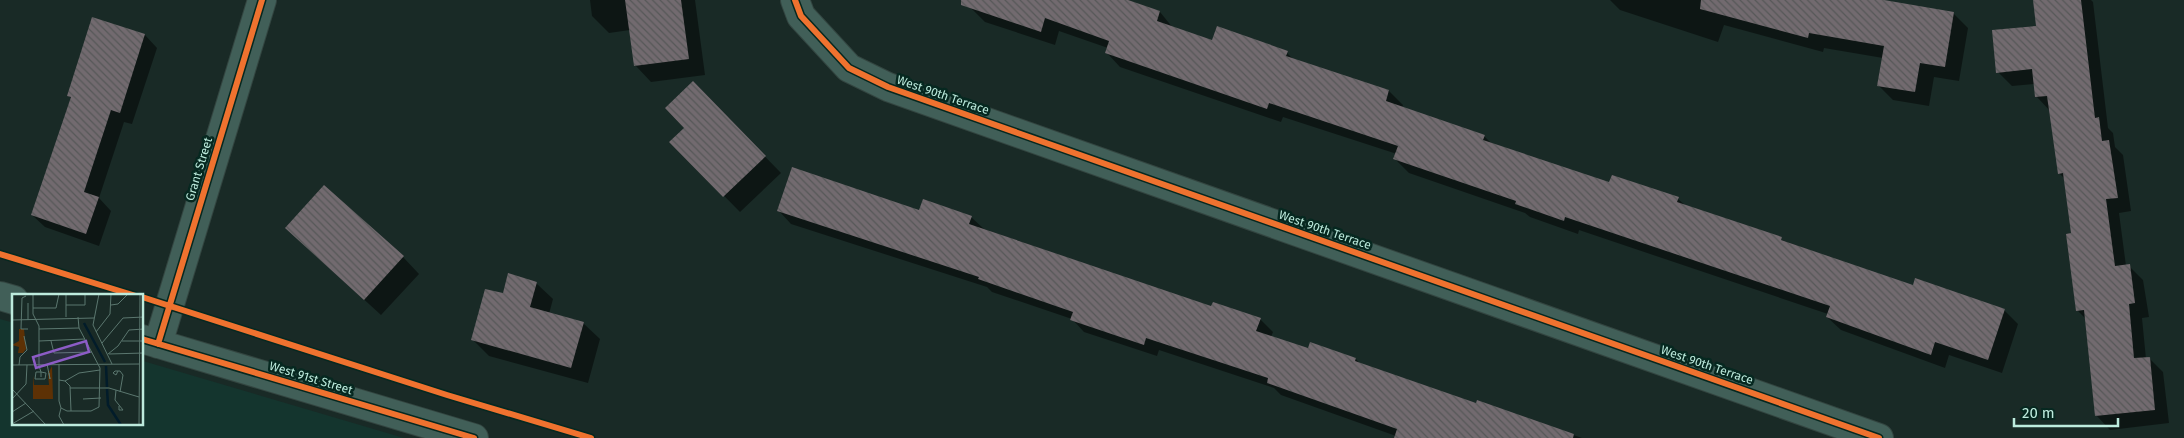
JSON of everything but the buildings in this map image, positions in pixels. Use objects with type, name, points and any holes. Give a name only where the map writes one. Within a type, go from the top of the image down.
[{"type":"street","name":"Grant Street","points":[[150,341],[262,0]]},
{"type":"street","name":"West 90th Terrace","points":[[794,0],[801,16],[849,68],[888,87],[1879,438]]},
{"type":"street","name":"West 91st Street","points":[[150,341],[474,438]]},
{"type":"shaded area","points":[[0,319],[12,322],[12,426],[144,426],[144,361],[404,438],[0,438]]},
{"type":"cycle path","points":[[158,344],[262,0]]},
{"type":"cycle path","points":[[795,0],[801,16],[849,68],[888,87],[1879,438]]},
{"type":"cycle path","points":[[0,254],[130,294]]},
{"type":"cycle path","points":[[144,298],[447,395],[591,438]]},
{"type":"cycle path","points":[[144,340],[474,438]]}]
